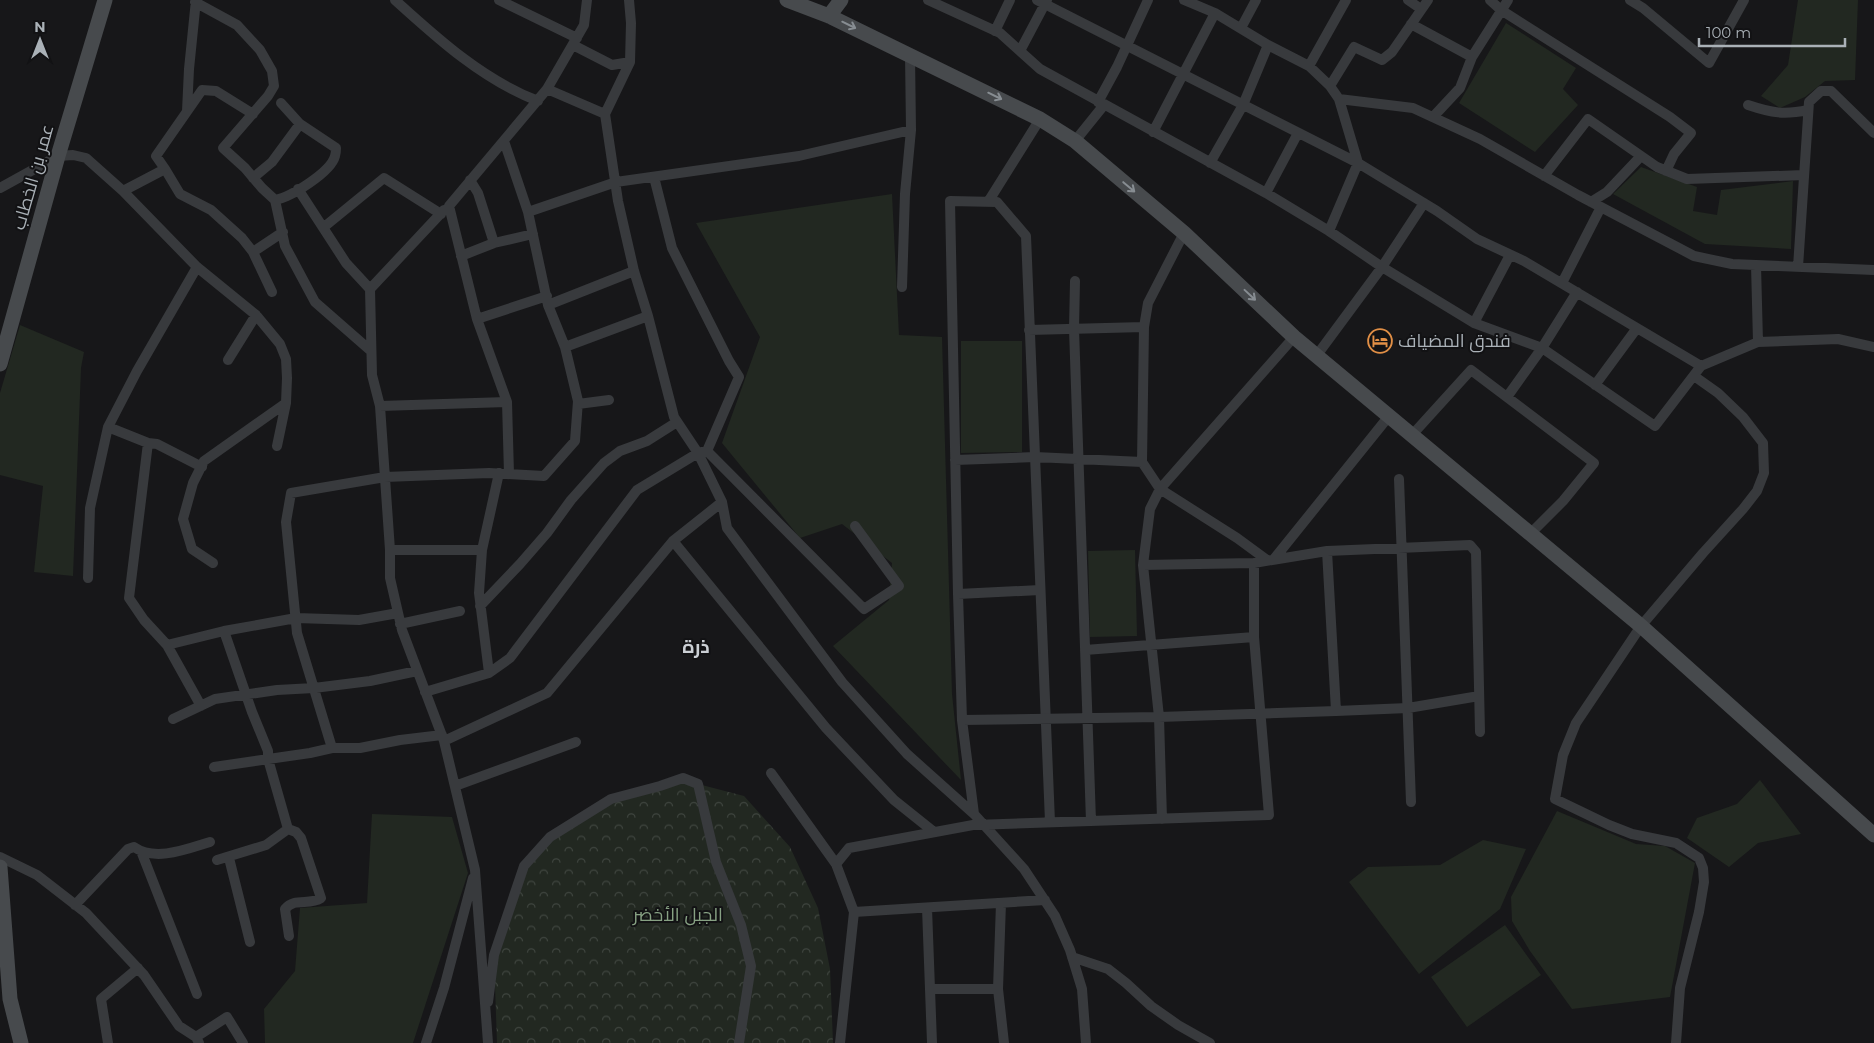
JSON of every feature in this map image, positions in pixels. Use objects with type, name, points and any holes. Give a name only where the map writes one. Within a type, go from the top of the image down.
[{"type":"street","name":"عمر بن الخطاب","points":[[1,359],[58,156],[105,0]]},
{"type":"street","points":[[395,0],[428,30],[476,68],[519,94],[538,101]]},
{"type":"street","points":[[499,0],[575,41],[612,65],[630,62]]},
{"type":"street","points":[[370,289],[449,206],[538,101],[584,25],[587,0]]},
{"type":"street","points":[[629,0],[631,23],[630,62],[605,114],[618,201],[634,271],[648,316],[674,417],[702,452],[864,609],[898,586],[854,526]]},
{"type":"street","points":[[787,0],[830,16],[910,55],[1040,119],[1075,141],[1184,233],[1317,356],[1641,626],[1874,835]]},
{"type":"street","points":[[830,16],[841,0]]},
{"type":"street","points":[[928,0],[995,31],[1040,70],[1330,231],[1382,267],[1474,323],[1542,348],[1655,426],[1701,366],[1758,342],[1838,339],[1874,347]]},
{"type":"street","points":[[995,31],[1010,0]]},
{"type":"street","points":[[1075,141],[1102,103],[1148,0]]},
{"type":"street","points":[[1184,0],[1215,13],[1268,45],[1309,66],[1330,86],[1339,99],[1358,163],[1330,231]]},
{"type":"street","points":[[1241,28],[1256,0]]},
{"type":"street","points":[[1309,66],[1346,0]]},
{"type":"street","points":[[1408,0],[1421,9]]},
{"type":"street","points":[[1330,86],[1354,47],[1382,60],[1392,52],[1428,0]]},
{"type":"street","points":[[1490,0],[1501,10],[1670,117],[1691,133],[1674,154],[1666,170]]},
{"type":"street","points":[[1433,118],[1460,88],[1472,57],[1508,0]]},
{"type":"street","points":[[1630,0],[1646,4],[1709,62],[1739,2]]},
{"type":"street","points":[[187,113],[195,1],[237,24],[260,50],[272,71],[274,86],[223,148],[275,200],[285,246],[315,302],[371,351]]},
{"type":"street","points":[[1020,51],[1043,1],[1183,75],[1358,163],[1424,203],[1477,239],[1562,283],[1701,366]]},
{"type":"street","points":[[1153,132],[1215,13]]},
{"type":"street","points":[[1411,24],[1472,57]]},
{"type":"street","points":[[1210,163],[1243,105],[1268,45]]},
{"type":"street","points":[[902,287],[905,194],[911,130],[910,55]]},
{"type":"street","points":[[547,89],[605,114]]},
{"type":"street","points":[[252,114],[216,91],[202,90],[156,156],[180,194],[211,210],[242,238],[253,252],[272,292]]},
{"type":"street","points":[[1798,267],[1809,102],[1821,91],[1831,92],[1874,133]]},
{"type":"street","points":[[1339,99],[1413,108],[1480,139],[1544,176],[1694,256],[1732,264],[1874,270]]},
{"type":"street","points":[[275,200],[285,198],[321,174],[335,157],[336,148],[300,124],[281,103]]},
{"type":"street","points":[[1748,104],[1770,113],[1794,113],[1808,110]]},
{"type":"street","points":[[988,202],[1040,119]]},
{"type":"street","points":[[1544,176],[1588,119],[1657,167],[1688,179],[1804,175]]},
{"type":"street","points":[[253,178],[272,162],[300,124]]},
{"type":"street","points":[[528,212],[616,182],[799,156],[911,130]]},
{"type":"street","points":[[1266,194],[1298,132]]},
{"type":"street","points":[[332,748],[297,633],[286,522],[291,493],[385,477],[504,474],[544,476],[575,441],[578,404],[565,347],[547,300],[528,212],[504,141]]},
{"type":"street","points":[[0,188],[58,156],[73,155],[86,158],[123,191],[197,267],[256,315],[280,344],[286,359],[288,378],[286,403],[276,446]]},
{"type":"street","points":[[1562,283],[1596,204],[1641,156]]},
{"type":"street","points":[[123,191],[165,169]]},
{"type":"street","points":[[425,692],[489,673],[510,658],[637,490],[702,452],[739,377],[672,248],[654,177]]},
{"type":"street","points":[[324,227],[384,178],[441,214]]},
{"type":"street","points":[[470,180],[478,193],[494,243]]},
{"type":"street","points":[[298,189],[346,262],[370,289],[372,375],[380,406],[390,550],[390,578],[400,624],[443,738],[475,870],[488,1043]]},
{"type":"street","points":[[974,814],[962,720],[950,201],[997,202],[1026,236],[1050,822]]},
{"type":"street","points":[[1317,356],[1382,267],[1424,203]]},
{"type":"street","points":[[449,206],[477,319],[507,402],[504,474],[482,550],[479,593],[489,673]]},
{"type":"street","points":[[253,252],[283,232]]},
{"type":"street","points":[[1184,233],[1148,303],[1144,327],[1142,462],[1160,489],[1271,560]]},
{"type":"street","points":[[461,256],[494,243],[532,234]]},
{"type":"street","points":[[1474,323],[1510,255]]},
{"type":"street","points":[[1756,265],[1758,342]]},
{"type":"street","points":[[88,578],[90,508],[108,427],[197,267]]},
{"type":"street","points":[[477,319],[547,300],[634,271]]},
{"type":"street","points":[[1075,281],[1074,329],[1091,821]]},
{"type":"street","points":[[1507,397],[1542,348],[1577,292]]},
{"type":"street","points":[[228,360],[256,315]]},
{"type":"street","points":[[565,347],[648,316]]},
{"type":"street","points":[[1029,330],[1144,327]]},
{"type":"street","points":[[1595,385],[1637,328]]},
{"type":"street","points":[[1162,819],[1159,717],[1143,566],[1150,509],[1160,489],[1294,336]]},
{"type":"street","points":[[1412,435],[1471,370],[1594,463],[1563,501],[1530,534]]},
{"type":"street","points":[[1676,1043],[1680,988],[1699,912],[1704,882],[1703,868],[1699,858],[1676,843],[1624,831],[1555,799],[1563,755],[1576,723],[1641,626],[1709,545],[1743,509],[1757,491],[1764,473],[1763,443],[1743,417],[1718,393],[1694,376]]},
{"type":"street","points":[[578,404],[608,400]]},
{"type":"street","points":[[380,406],[507,402]]},
{"type":"street","points":[[213,563],[192,550],[183,519],[193,483],[204,461],[286,403]]},
{"type":"street","points":[[1271,560],[1389,416]]},
{"type":"street","points":[[480,606],[520,564],[547,533],[571,500],[604,464],[620,451],[648,441],[677,422]]},
{"type":"street","points":[[108,427],[148,443],[157,444],[202,467]]},
{"type":"street","points":[[148,443],[129,598],[144,620],[167,645],[201,706]]},
{"type":"street","points":[[702,452],[722,502],[727,528],[842,682],[907,754],[984,824],[1024,869],[1045,900],[1055,916],[1072,957],[1082,989],[1086,1043]]},
{"type":"street","points":[[955,460],[1034,457],[1142,462]]},
{"type":"street","points":[[1399,479],[1411,802]]},
{"type":"street","points":[[214,767],[332,748],[360,748],[400,740],[443,738],[547,693],[672,541],[722,502]]},
{"type":"street","points":[[672,541],[826,728],[894,800],[934,832]]},
{"type":"street","points":[[1143,566],[1254,563],[1326,551],[1470,545],[1476,552],[1480,732]]},
{"type":"street","points":[[390,550],[482,550]]},
{"type":"street","points":[[1326,551],[1336,711]]},
{"type":"street","points":[[836,864],[849,848],[984,824],[1269,815],[1254,637],[1254,563]]},
{"type":"street","points":[[958,594],[1040,590]]},
{"type":"street","points":[[400,624],[460,611]]},
{"type":"street","points":[[167,645],[224,631],[296,618],[359,620],[398,612]]},
{"type":"street","points":[[224,631],[268,751],[268,759],[288,829]]},
{"type":"street","points":[[1085,650],[1254,637]]},
{"type":"street","points":[[173,719],[215,699],[370,681],[417,671]]},
{"type":"street","points":[[962,720],[1159,717],[1408,708],[1480,696]]},
{"type":"street","points":[[455,786],[576,742]]},
{"type":"street","points":[[771,773],[836,864],[854,912],[840,1043]]},
{"type":"street","points":[[486,1023],[494,955],[524,866],[550,837],[611,799],[683,778],[698,784],[716,862],[741,925],[751,966],[739,1043]]},
{"type":"street","points":[[217,860],[229,858],[266,845],[288,829]]},
{"type":"street","points":[[288,829],[296,832],[301,838],[321,898],[316,901],[290,904],[286,910],[288,936]]},
{"type":"street","points":[[75,905],[128,849],[134,847],[141,851],[156,854],[183,850],[210,842]]},
{"type":"street","points":[[141,851],[197,994]]},
{"type":"street","points":[[0,857],[36,875],[86,913],[144,975],[180,1026],[197,1040],[227,1017],[243,1043]]},
{"type":"street","points":[[229,858],[250,942]]},
{"type":"street","points":[[0,867],[10,999],[21,1043]]},
{"type":"street","points":[[426,1043],[444,988],[475,870]]},
{"type":"street","points":[[854,912],[1045,900]]},
{"type":"street","points":[[1001,903],[998,989],[1004,1043]]},
{"type":"street","points":[[927,908],[932,1043]]},
{"type":"street","points":[[1072,957],[1108,969],[1151,1006],[1178,1025],[1210,1043]]},
{"type":"street","points":[[108,1043],[101,999],[138,968]]},
{"type":"street","points":[[930,989],[998,989]]},
{"type":"green space","points":[[1798,0],[1858,0],[1855,80],[1825,81],[1805,97],[1780,108],[1761,96],[1788,65]]},
{"type":"green space","points":[[1506,23],[1576,68],[1563,89],[1578,105],[1535,152],[1459,103]]},
{"type":"green space","points":[[1641,167],[1697,187],[1693,211],[1717,215],[1721,190],[1793,181],[1791,249],[1705,244],[1613,194]]},
{"type":"green space","points":[[892,194],[899,335],[942,337],[952,694],[961,780],[833,646],[889,600],[892,563],[842,524],[800,538],[722,443],[760,337],[696,223]]},
{"type":"green space","points":[[20,325],[84,352],[81,368],[73,576],[34,572],[43,486],[0,475],[0,393]]},
{"type":"green space","points":[[961,341],[1022,341],[1022,452],[961,453]]},
{"type":"green space","points":[[1135,550],[1137,636],[1090,637],[1088,551]]},
{"type":"green space","name":"الجبل الأخضر","points":[[683,778],[698,784],[744,796],[790,847],[818,908],[830,969],[833,1043],[497,1043],[494,955],[524,866],[550,837],[611,799]]},
{"type":"green space","points":[[1760,780],[1801,834],[1758,843],[1729,867],[1687,838],[1697,818],[1737,804]]},
{"type":"green space","points":[[1557,811],[1636,844],[1665,846],[1695,863],[1670,997],[1572,1009],[1530,951],[1512,921],[1511,897]]},
{"type":"green space","points":[[372,814],[452,817],[468,873],[413,1043],[265,1043],[264,1009],[295,971],[300,908],[367,903]]},
{"type":"green space","points":[[1483,840],[1526,849],[1500,909],[1419,974],[1349,882],[1368,867],[1440,865]]},
{"type":"green space","points":[[1505,925],[1541,975],[1467,1027],[1431,977]]},
{"type":"place","name":"فندق المضياف","points":[[1380,341]]},
{"type":"district","name":"ذرة","points":[[696,646]]}]
